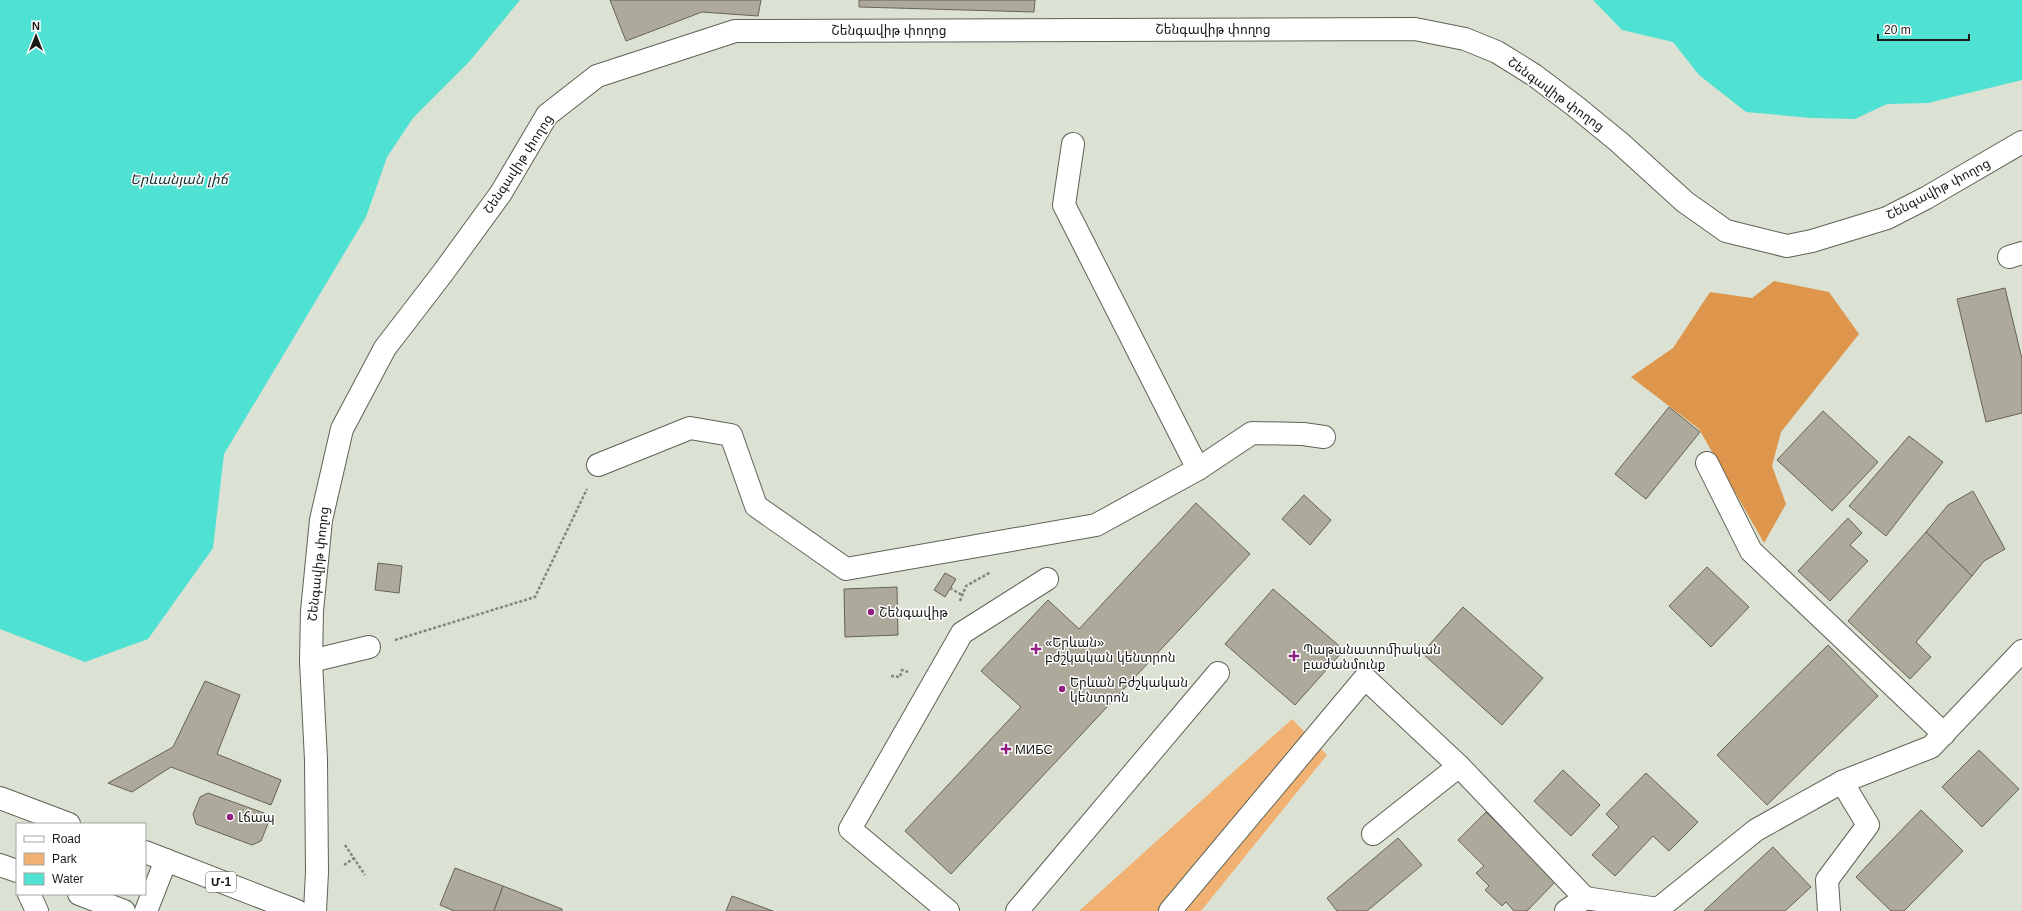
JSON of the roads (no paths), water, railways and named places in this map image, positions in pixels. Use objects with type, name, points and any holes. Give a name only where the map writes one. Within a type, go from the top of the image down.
[{"type":"street","name":"Շենգավիթ փողոց","points":[[315,911],[317,872],[316,760],[311,661],[312,611],[321,520],[342,429],[385,348],[442,274],[501,193],[547,115],[597,76],[735,32],[1408,29],[1465,39],[1497,52],[1534,75],[1619,142],[1684,202],[1726,231],[1787,246],[1812,241],[1887,218],[2022,142]]},
{"type":"street","points":[[1073,144],[1064,205],[1198,469]]},
{"type":"street","points":[[598,465],[690,428],[731,435],[756,506],[846,569],[1096,525],[1198,469],[1252,432],[1303,434],[1324,437]]},
{"type":"street","points":[[1707,463],[1751,551],[1944,734]]},
{"type":"street","points":[[948,911],[850,828],[962,633],[1047,579]]},
{"type":"street","points":[[311,661],[369,647]]},
{"type":"street","points":[[1170,911],[1365,678],[1459,766],[1585,898],[1658,910],[1756,830],[1842,782],[1931,747],[2022,651]]},
{"type":"street","points":[[1017,911],[1218,673]]},
{"type":"street","points":[[1373,834],[1459,766]]},
{"type":"street","points":[[1829,911],[1827,880],[1868,825],[1842,782]]},
{"type":"street","points":[[0,798],[66,823]]},
{"type":"street","name":"Մ-1","points":[[146,852],[297,911]]},
{"type":"street","points":[[146,911],[166,860]]},
{"type":"street","points":[[0,865],[16,871]]},
{"type":"street","points":[[29,895],[37,911]]},
{"type":"street","points":[[82,895],[124,911]]},
{"type":"street","points":[[1566,911],[1585,898]]},
{"type":"water","name":"Երևանյան լիճ","points":[[0,0],[520,0],[469,62],[413,118],[387,157],[366,217],[224,454],[213,548],[148,639],[85,662],[0,629]]},
{"type":"water","points":[[1593,0],[2022,0],[2022,80],[1928,103],[1887,104],[1855,119],[1812,118],[1746,112],[1699,75],[1673,42],[1622,30]]},
{"type":"place","name":"Շենգավիթ","points":[[871,612]]},
{"type":"place","name":"«Երևան» բժշկական կենտրոն","points":[[1036,649]]},
{"type":"place","name":"Պաթանատոմիական բաժանմունք","points":[[1294,656]]},
{"type":"place","name":"Երևան Բժշկական կենտրոն","points":[[1062,689]]},
{"type":"place","name":"МИБС","points":[[1006,749]]},
{"type":"place","name":"Լճապ","points":[[230,817]]}]
